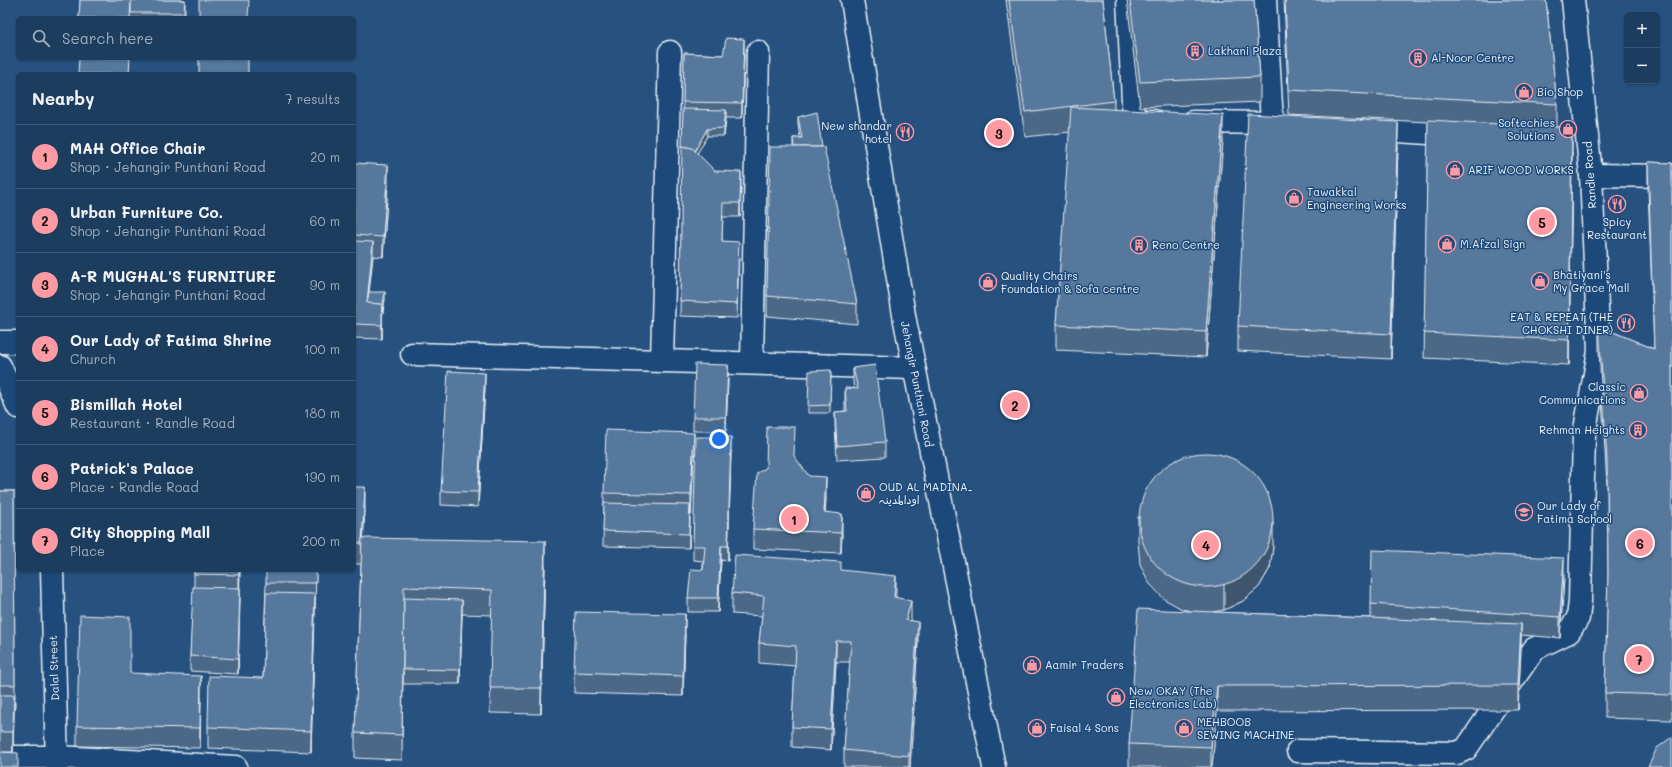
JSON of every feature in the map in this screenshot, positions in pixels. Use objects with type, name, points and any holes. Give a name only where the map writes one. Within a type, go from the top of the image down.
[{"type":"street","name":"Jehangir Punthani Road","points":[[852,0],[905,321],[994,767]]},
{"type":"street","points":[[1128,0],[1134,121],[1296,124]]},
{"type":"street","points":[[1265,0],[1272,123]]},
{"type":"street","name":"Randle Road","points":[[1298,751],[1457,753],[1466,749],[1534,649],[1569,632],[1578,618],[1580,601],[1584,435],[1599,351],[1591,175],[1574,0]]},
{"type":"street","points":[[662,361],[670,52]]},
{"type":"street","points":[[752,363],[758,52]]},
{"type":"street","points":[[1352,128],[1478,137]]},
{"type":"street","points":[[1565,143],[1588,144]]},
{"type":"street","points":[[1591,175],[1672,176]]},
{"type":"street","points":[[0,342],[16,342]]},
{"type":"street","points":[[412,354],[914,368]]},
{"type":"street","points":[[0,366],[16,403]]},
{"type":"street","name":"Dalal Street","points":[[52,572],[57,762]]},
{"type":"street","points":[[0,757],[57,762],[236,767]]},
{"type":"building","points":[[80,0],[131,0],[130,16],[79,16]]},
{"type":"building","points":[[131,0],[185,0],[184,13],[131,13]]},
{"type":"building","points":[[199,0],[249,0],[248,16],[199,16]]},
{"type":"building","points":[[1009,0],[1103,0],[1114,101],[1025,112]]},
{"type":"building","name":"Lakhani Plaza","points":[[1130,0],[1254,0],[1260,77],[1140,82]]},
{"type":"building","name":"Al-Noor Centre","points":[[1285,0],[1546,0],[1557,104],[1289,90]]},
{"type":"building","points":[[726,38],[744,39],[742,103],[683,102],[684,53],[723,55]]},
{"type":"building","points":[[79,60],[130,60],[129,72],[78,72]]},
{"type":"building","points":[[199,60],[248,60],[248,72],[199,72]]},
{"type":"building","name":"Reno Centre","points":[[1071,107],[1223,115],[1206,332],[1056,325]]},
{"type":"building","points":[[683,109],[726,110],[724,128],[707,129],[695,151],[692,148],[682,146]]},
{"type":"building","points":[[817,112],[822,147],[794,147],[793,138],[802,138],[798,117]]},
{"type":"building","name":"Reno Centre","points":[[1248,114],[1398,122],[1391,334],[1238,326]]},
{"type":"building","points":[[1428,120],[1572,128],[1569,340],[1424,333]]},
{"type":"building","points":[[682,146],[692,148],[715,171],[741,172],[740,203],[723,203],[722,241],[739,242],[737,304],[680,301]]},
{"type":"building","points":[[770,147],[824,147],[857,304],[767,296]]},
{"type":"building","points":[[1648,162],[1672,163],[1672,695],[1605,693],[1608,572],[1607,460],[1599,326],[1654,349]]},
{"type":"building","points":[[356,163],[388,165],[383,237],[356,235]]},
{"type":"building","points":[[356,241],[373,242],[367,303],[382,304],[382,325],[356,324]]},
{"type":"building","points":[[369,292],[385,292],[382,311],[382,304],[367,303]]},
{"type":"building","points":[[695,364],[728,365],[726,417],[693,417]]},
{"type":"building","points":[[875,365],[885,442],[837,446],[835,412],[847,411],[845,388],[858,389],[853,368]]},
{"type":"building","points":[[831,370],[830,405],[808,406],[809,371]]},
{"type":"building","points":[[448,371],[485,373],[478,492],[441,491]]},
{"type":"building","points":[[767,427],[795,427],[794,456],[809,476],[826,477],[824,512],[842,514],[841,533],[753,529],[757,473],[766,468]]},
{"type":"building","points":[[606,430],[694,433],[691,495],[604,493]]},
{"type":"building","points":[[696,437],[731,437],[728,546],[721,546],[718,598],[688,598],[691,569],[703,570],[705,546],[693,546]]},
{"type":"building","points":[[1213,453],[1238,461],[1249,468],[1258,477],[1268,494],[1272,507],[1272,533],[1268,546],[1258,563],[1249,572],[1232,582],[1219,586],[1199,587],[1174,579],[1163,572],[1154,563],[1144,546],[1140,533],[1139,513],[1147,488],[1154,477],[1163,468],[1180,458],[1193,454]]},
{"type":"building","points":[[356,487],[365,487],[362,543],[356,543]]},
{"type":"building","points":[[0,491],[14,491],[15,685],[0,685]]},
{"type":"building","points":[[604,503],[690,505],[689,534],[603,531]]},
{"type":"building","points":[[362,538],[545,541],[541,688],[490,688],[492,590],[404,587],[402,735],[355,733]]},
{"type":"building","points":[[1372,550],[1564,558],[1560,617],[1371,604]]},
{"type":"building","points":[[735,555],[841,562],[841,570],[896,576],[894,597],[911,601],[906,620],[918,622],[909,756],[844,750],[851,641],[836,641],[831,729],[792,727],[796,646],[759,643],[764,596],[732,593]]},
{"type":"building","points":[[194,572],[239,572],[239,575],[194,574]]},
{"type":"building","points":[[266,572],[316,572],[316,583],[266,583]]},
{"type":"building","points":[[193,587],[240,588],[238,659],[190,656]]},
{"type":"building","points":[[266,593],[315,594],[311,731],[208,727],[209,676],[263,678]]},
{"type":"building","points":[[404,598],[462,600],[460,670],[403,669]]},
{"type":"building","points":[[1138,609],[1521,624],[1518,685],[1217,686],[1211,747],[1129,744]]},
{"type":"building","points":[[576,612],[685,614],[683,676],[574,672]]},
{"type":"building","points":[[80,615],[130,617],[130,673],[201,676],[200,728],[77,726]]},
{"type":"building","points":[[0,695],[14,695],[13,732],[0,732]]},
{"type":"building","points":[[1672,737],[1672,767],[1648,767],[1657,748]]},
{"type":"building","points":[[0,752],[18,753],[18,767],[0,767]]},
{"type":"place","name":"Lakhani Plaza","points":[[1195,51]]},
{"type":"place","name":"Al-Noor Centre","points":[[1418,58]]},
{"type":"place","name":"Bio Shop","points":[[1524,92]]},
{"type":"place","name":"Softechies Solutions","points":[[1568,129]]},
{"type":"place","name":"New shandar hotel","points":[[905,132]]},
{"type":"place","name":"A-R MUGHAL'S FURNITURE","points":[[999,133]]},
{"type":"place","name":"ARIF WOOD WORKS","points":[[1455,170]]},
{"type":"place","name":"Tawakkal Engineering Works","points":[[1294,198]]},
{"type":"place","name":"Spicy Restaurant","points":[[1617,204]]},
{"type":"place","name":"Bismillah Hotel","points":[[1542,222]]},
{"type":"place","name":"M.Afzal Sign","points":[[1447,244]]},
{"type":"place","name":"Reno Centre","points":[[1139,245]]},
{"type":"place","name":"Bhatiyani's My Grace Mall","points":[[1540,281]]},
{"type":"place","name":"Quality Chairs Foundation & Sofa centre","points":[[988,282]]},
{"type":"place","name":"EAT & REPEAT (THE CHOKSHI DINER)","points":[[1626,323]]},
{"type":"place","name":"Classic Communications","points":[[1639,393]]},
{"type":"place","name":"Urban Furniture Co.","points":[[1015,405]]},
{"type":"place","name":"Rehman Heights","points":[[1638,430]]},
{"type":"place","name":"OUD AL MADINA۔ اودالمدینہ","points":[[866,493]]},
{"type":"place","name":"Our Lady of Fatima School","points":[[1524,512]]},
{"type":"place","name":"MAH Office Chair","points":[[794,519]]},
{"type":"place","name":"Patrick's Palace","points":[[1640,543]]},
{"type":"place","name":"Our Lady of Fatima Shrine","points":[[1206,545]]},
{"type":"place","name":"City Shopping Mall","points":[[1639,659]]},
{"type":"place","name":"Aamir Traders","points":[[1032,665]]},
{"type":"place","name":"New OKAY (The Electronics Lab)","points":[[1116,697]]},
{"type":"place","name":"Faisal 4 Sons","points":[[1037,728]]},
{"type":"place","name":"MEHBOOB SEWING MACHINE","points":[[1184,728]]}]
